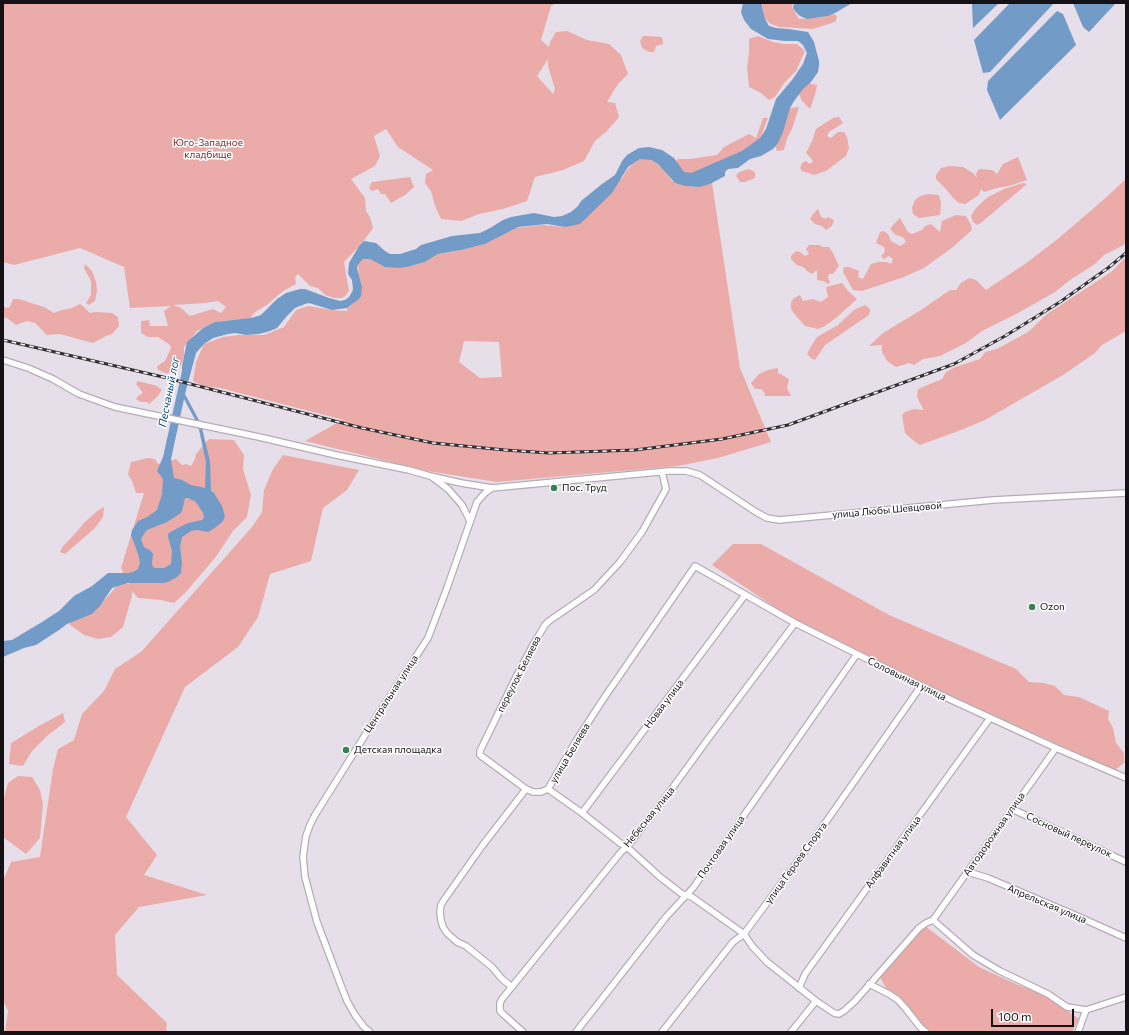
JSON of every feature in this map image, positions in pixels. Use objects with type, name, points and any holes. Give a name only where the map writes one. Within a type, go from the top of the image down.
[{"type":"street","name":"улица Любы Шевцовой","points":[[3,360],[28,368],[53,379],[79,394],[115,407],[259,437],[461,483],[492,488],[686,471],[700,475],[767,518],[779,520],[993,500],[1126,493]]},
{"type":"street","name":"переулок Беляева","points":[[526,789],[480,755],[480,751],[533,644],[545,625],[594,590],[620,562],[642,532],[666,489],[662,472]]},
{"type":"street","points":[[430,476],[448,489],[462,505],[470,521]]},
{"type":"street","name":"Центральная улица","points":[[370,1032],[355,1015],[347,1001],[310,901],[305,878],[303,857],[306,836],[319,809],[428,638],[470,521],[480,498],[492,488]]},
{"type":"street","name":"Соловьиная улица","points":[[695,566],[745,596],[795,623],[921,686],[1056,748],[1126,778]]},
{"type":"street","name":"улица Беляева","points":[[526,789],[533,792],[541,792],[548,789],[576,740],[695,566]]},
{"type":"street","name":"Новая улица","points":[[582,813],[745,596]]},
{"type":"street","name":"Небесная улица","points":[[523,1032],[503,1014],[499,1007],[502,999],[616,858],[627,847],[795,623]]},
{"type":"street","name":"Почтовая улица","points":[[576,1032],[666,917],[693,888],[857,654]]},
{"type":"street","name":"улица Героев Спорта","points":[[662,1032],[733,942],[744,934],[814,839],[921,686]]},
{"type":"street","name":"Алфавитная улица","points":[[799,988],[806,974],[990,718]]},
{"type":"street","name":"Автодорожная улица","points":[[933,920],[1056,748]]},
{"type":"street","points":[[512,987],[502,979],[492,967],[447,933],[440,920],[440,912],[441,905],[444,900],[482,846],[526,789]]},
{"type":"street","points":[[548,789],[627,847],[660,877],[682,894],[692,897],[744,934],[752,946],[767,962],[816,1001],[834,1013],[839,1014],[844,1011],[919,928],[926,922],[933,920],[973,955],[1000,971],[1048,994],[1067,1007],[1086,1010],[1126,997]]},
{"type":"street","name":"Сосновый переулок","points":[[1012,809],[1126,862]]},
{"type":"street","name":"Апрельская улица","points":[[968,872],[988,878],[1126,938]]},
{"type":"street","points":[[869,984],[898,1000],[920,1027],[926,1032]]},
{"type":"street","points":[[791,1032],[816,1001]]},
{"type":"street","points":[[1078,1032],[1086,1010]]},
{"type":"green space","name":"Юго-Западное кладбище","points":[[3,3],[557,3],[551,6],[541,40],[549,47],[550,42],[556,32],[567,31],[587,40],[609,44],[621,55],[628,74],[618,84],[607,102],[615,103],[619,117],[607,131],[595,141],[584,161],[563,170],[535,177],[527,201],[503,209],[479,214],[461,221],[441,219],[435,206],[431,191],[425,183],[426,174],[433,170],[398,147],[386,129],[374,136],[380,156],[375,166],[351,179],[365,198],[366,211],[370,217],[373,228],[362,243],[344,262],[349,291],[346,295],[342,298],[334,298],[325,295],[318,288],[310,286],[298,274],[295,277],[296,284],[283,291],[268,304],[254,313],[250,319],[221,321],[197,331],[184,347],[182,363],[178,369],[173,368],[168,374],[158,370],[157,366],[165,361],[171,348],[170,345],[158,337],[148,337],[141,333],[141,321],[149,320],[150,326],[168,326],[164,311],[171,306],[130,308],[124,267],[80,248],[14,265],[3,262]],"holes":[[[548,59],[548,66],[555,89],[553,94],[537,76]],[[218,301],[226,307],[221,313],[213,309],[190,316],[181,308],[173,305]]]},
{"type":"green space","points":[[763,3],[793,3],[792,7],[799,19],[823,17],[833,14],[836,15],[837,18],[835,22],[813,29],[780,27],[771,24],[765,19],[762,7]]},
{"type":"green space","points":[[643,36],[662,37],[663,44],[656,46],[654,52],[649,52],[642,48],[640,41]]},
{"type":"green space","points":[[758,36],[773,42],[797,44],[805,51],[796,71],[784,83],[775,97],[769,100],[761,93],[749,87],[747,67],[749,39]]},
{"type":"green space","points":[[808,83],[817,85],[810,109],[802,101],[798,92]]},
{"type":"green space","points":[[799,107],[784,150],[777,151],[774,143],[790,108]]},
{"type":"green space","points":[[839,117],[843,123],[829,132],[827,136],[831,138],[838,132],[844,132],[847,137],[849,148],[846,156],[826,171],[814,175],[802,171],[800,168],[802,163],[806,161],[810,164],[813,161],[806,153],[816,129],[833,118]]},
{"type":"green space","points":[[763,118],[768,118],[759,141],[735,159],[684,176],[676,161],[678,159],[690,159],[717,155],[724,147],[749,134],[756,138]]},
{"type":"green space","points":[[1018,157],[1027,180],[984,192],[981,189],[979,195],[965,204],[959,203],[953,198],[936,179],[936,175],[941,168],[950,166],[963,167],[973,173],[977,178],[976,174],[979,169],[992,170],[997,174],[1003,164]]},
{"type":"green space","points":[[640,159],[648,159],[663,169],[672,181],[692,187],[712,183],[740,368],[771,442],[718,458],[678,466],[497,482],[427,471],[305,441],[344,419],[220,388],[203,386],[193,381],[196,362],[204,344],[223,337],[239,335],[264,335],[284,327],[296,310],[308,306],[347,311],[347,308],[353,304],[362,287],[358,265],[363,259],[370,259],[400,268],[407,267],[425,262],[438,254],[485,244],[514,228],[543,225],[565,227],[623,177],[626,171]],"holes":[[[464,341],[499,342],[502,377],[480,378],[459,362]]]},
{"type":"green space","points":[[749,169],[755,172],[755,178],[745,182],[740,182],[736,176],[739,172]]},
{"type":"green space","points":[[410,177],[414,187],[405,195],[391,203],[385,194],[381,194],[378,189],[372,191],[369,188],[372,182]]},
{"type":"green space","points":[[1126,179],[1126,242],[1124,245],[1104,255],[1095,264],[1070,280],[1055,292],[982,331],[966,343],[940,356],[923,359],[914,365],[909,363],[896,367],[887,361],[882,352],[882,345],[869,346],[883,333],[950,290],[956,290],[961,283],[969,278],[976,280],[986,290],[1025,264],[1059,238]]},
{"type":"green space","points":[[1023,183],[1027,184],[982,222],[977,225],[973,222],[971,216],[976,208],[988,197],[1004,189]]},
{"type":"green space","points":[[928,194],[939,195],[941,203],[940,215],[919,218],[913,214],[912,208],[915,200],[920,196]]},
{"type":"green space","points":[[818,209],[821,217],[826,219],[828,217],[834,220],[832,226],[826,230],[822,226],[815,224],[810,219]]},
{"type":"green space","points":[[956,215],[966,216],[972,230],[953,247],[924,268],[904,277],[862,291],[853,290],[843,272],[844,267],[849,267],[859,271],[858,277],[863,279],[871,264],[887,262],[891,264],[893,259],[889,256],[884,259],[881,256],[885,252],[884,247],[876,243],[880,232],[884,231],[888,234],[891,241],[900,246],[906,242],[903,237],[896,235],[890,229],[900,218],[908,232],[912,234],[931,224],[940,232],[942,221]]},
{"type":"green space","points":[[809,245],[829,247],[833,253],[839,266],[833,274],[829,274],[828,278],[830,282],[828,284],[817,280],[817,270],[812,274],[803,267],[797,265],[791,259],[791,256],[796,251],[805,256],[809,254],[806,249]]},
{"type":"green space","points":[[1126,257],[1126,331],[1102,345],[1095,353],[1063,375],[985,420],[920,445],[905,433],[902,415],[905,412],[914,409],[924,410],[917,397],[918,389],[942,379],[946,372],[955,367],[980,359],[985,352],[997,349],[1028,332],[1047,314],[1111,272]]},
{"type":"green space","points":[[85,264],[92,271],[97,290],[95,301],[89,305],[86,303],[91,295],[91,281],[84,268]]},
{"type":"green space","points":[[842,283],[857,299],[825,326],[818,329],[805,326],[791,309],[791,302],[794,298],[800,295],[803,301],[813,299],[821,302],[828,297],[826,287]]},
{"type":"green space","points":[[13,299],[19,299],[44,307],[54,313],[80,304],[90,313],[112,313],[118,317],[119,326],[112,334],[93,343],[60,334],[47,335],[35,323],[27,321],[16,325],[7,318],[3,317],[3,305],[6,308],[10,307]]},
{"type":"green space","points":[[865,305],[870,309],[869,315],[825,345],[815,360],[807,354],[817,337],[838,325],[854,310]]},
{"type":"green space","points":[[778,368],[778,373],[789,380],[787,388],[791,396],[765,396],[761,389],[755,389],[751,383],[759,374]]},
{"type":"green space","points":[[138,381],[157,386],[162,390],[149,404],[147,402],[141,402],[136,399],[143,393],[136,384]]},
{"type":"green space","points":[[209,439],[234,440],[244,455],[243,469],[251,495],[247,517],[233,531],[215,558],[185,593],[174,603],[138,598],[132,591],[132,596],[123,627],[111,637],[98,639],[84,635],[69,624],[92,614],[116,587],[129,584],[121,568],[144,493],[136,493],[128,474],[131,462],[148,458],[155,459],[158,464],[176,459],[182,465],[186,464],[191,466],[196,454]]},
{"type":"green space","points":[[283,455],[359,470],[347,490],[323,508],[311,561],[270,574],[258,617],[238,647],[185,687],[126,817],[157,855],[144,875],[207,895],[139,907],[115,935],[117,975],[167,1023],[166,1032],[5,1032],[8,1011],[3,1000],[3,881],[11,862],[40,857],[53,769],[58,749],[74,740],[82,714],[104,691],[115,669],[141,652],[252,527],[262,512],[264,490],[273,469]]},
{"type":"green space","points":[[104,507],[103,517],[95,528],[65,554],[60,552],[63,546],[85,522]]},
{"type":"green space","points":[[733,544],[761,544],[889,615],[1016,669],[1029,682],[1044,683],[1055,686],[1064,695],[1079,697],[1109,711],[1108,719],[1113,728],[1116,743],[1124,753],[1124,763],[1115,770],[890,668],[828,638],[776,608],[712,565]]},
{"type":"green space","points":[[63,713],[65,722],[47,736],[32,751],[23,766],[9,764],[11,743]]},
{"type":"green space","points":[[18,776],[32,777],[40,790],[43,804],[40,838],[26,854],[3,837],[3,805],[5,794],[8,783]]},
{"type":"green space","points":[[925,926],[979,967],[1018,985],[1044,994],[1068,1011],[1079,1019],[1072,1032],[930,1032],[921,1024],[905,1002],[886,988],[880,977]]},
{"type":"water","points":[[743,3],[762,3],[765,19],[769,26],[808,32],[814,42],[819,61],[818,72],[794,101],[790,108],[783,132],[778,143],[773,149],[761,156],[750,159],[738,168],[728,169],[725,172],[725,176],[710,184],[699,187],[685,186],[675,183],[658,164],[651,160],[640,159],[628,167],[612,193],[580,224],[565,227],[547,224],[518,227],[485,244],[438,254],[425,262],[407,267],[385,267],[370,259],[363,259],[357,268],[362,287],[361,296],[347,308],[332,310],[309,303],[295,308],[277,328],[270,331],[246,335],[235,333],[213,338],[204,344],[196,353],[185,394],[201,424],[210,461],[211,491],[214,493],[222,506],[225,516],[223,521],[208,532],[197,530],[191,531],[182,537],[180,547],[182,562],[181,573],[177,577],[168,582],[128,583],[112,588],[100,606],[92,614],[67,624],[36,645],[24,648],[3,657],[3,641],[12,640],[59,611],[74,596],[92,586],[108,573],[128,573],[138,569],[140,562],[131,535],[132,530],[138,521],[157,510],[162,494],[163,479],[157,471],[163,457],[187,342],[203,328],[215,322],[251,318],[261,315],[277,299],[286,293],[300,289],[305,289],[340,301],[345,300],[349,297],[353,290],[352,280],[348,274],[349,263],[359,246],[364,241],[376,243],[390,254],[400,254],[416,249],[421,245],[452,236],[480,233],[511,217],[534,213],[554,217],[562,216],[571,212],[581,201],[615,175],[622,161],[627,155],[639,148],[649,147],[662,150],[674,158],[684,172],[691,173],[742,151],[760,138],[766,129],[776,99],[803,64],[807,53],[803,45],[798,41],[768,39],[751,29],[744,20],[741,12]],"holes":[[[184,399],[198,425],[206,462],[205,488],[191,485],[174,478],[171,459]],[[185,498],[196,502],[203,513],[204,518],[202,520],[188,523],[168,534],[172,551],[171,564],[164,568],[155,568],[152,564],[153,554],[144,547],[141,539],[147,530],[167,522],[181,513]]]},
{"type":"water","points":[[794,3],[852,3],[828,16],[807,19],[800,16],[795,11],[793,8]]},
{"type":"water","points":[[972,3],[999,3],[973,28]]},
{"type":"water","points":[[1010,3],[1054,3],[990,72],[983,73],[974,40]]},
{"type":"water","points":[[1073,3],[1116,3],[1089,32],[1083,27]]},
{"type":"water","points":[[1057,11],[1063,14],[1076,45],[1000,120],[987,90],[988,81]]},
{"type":"railway","points":[[3,340],[163,377],[362,428],[433,443],[549,453],[635,450],[722,439],[788,425],[954,364],[1005,336],[1060,302],[1108,268],[1126,253]]},
{"type":"place","name":"Пос. Труд","points":[[554,488]]},
{"type":"place","name":"Ozon","points":[[1032,607]]},
{"type":"place","name":"Детская площадка","points":[[346,750]]},
{"type":"water label","name":"Песчаный лог","points":[[169,392]]}]
